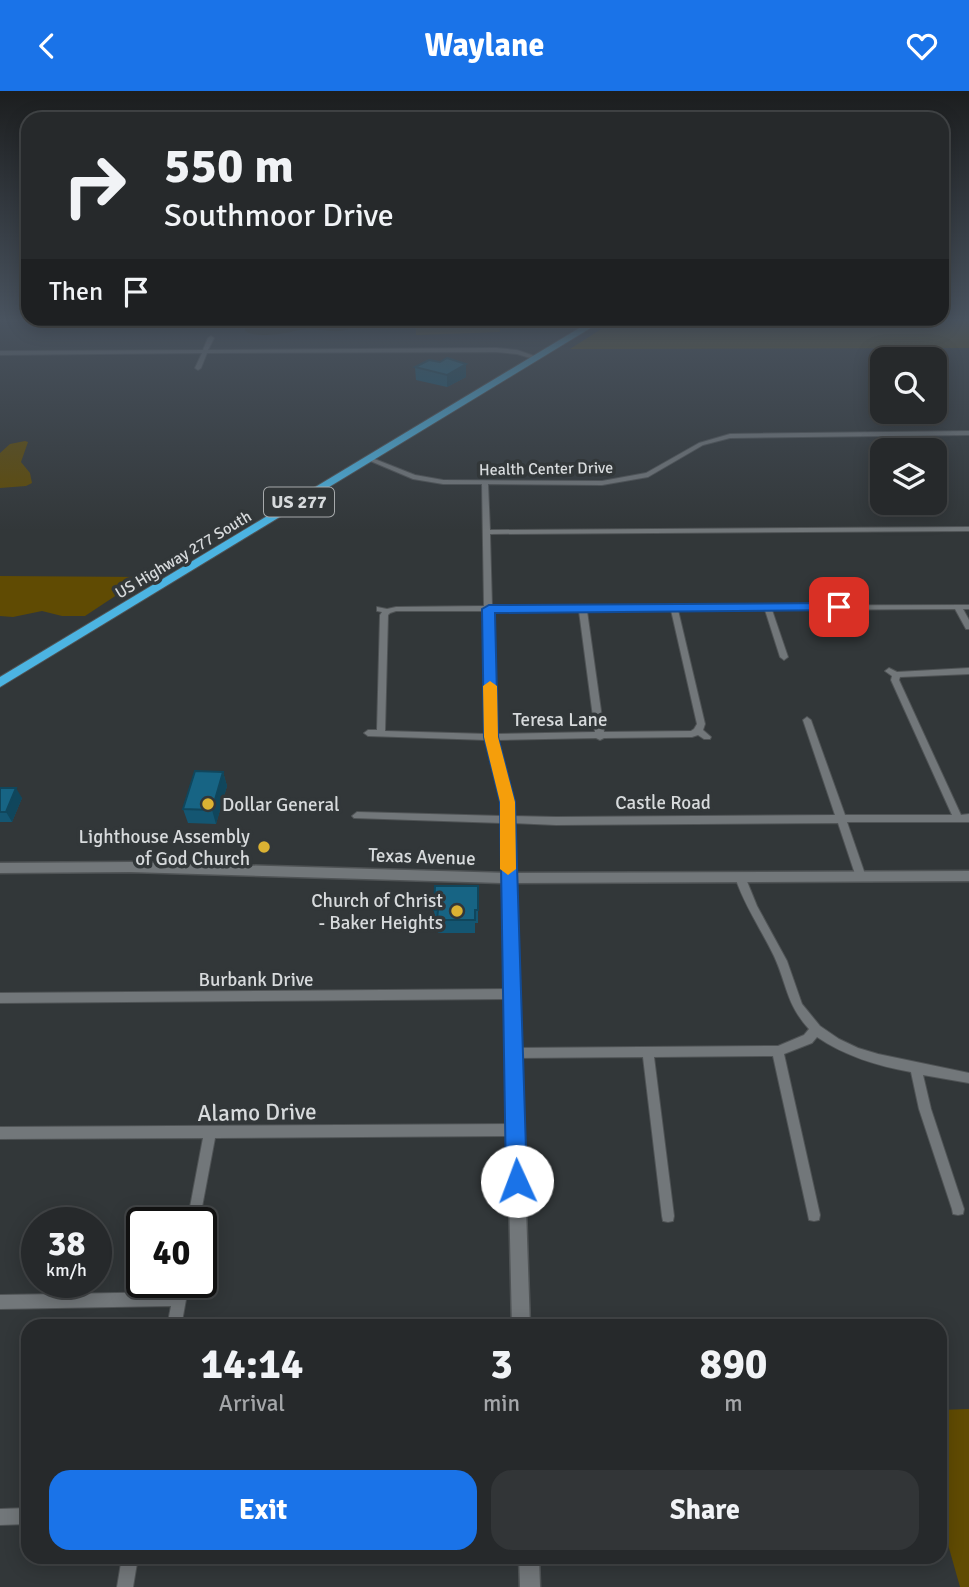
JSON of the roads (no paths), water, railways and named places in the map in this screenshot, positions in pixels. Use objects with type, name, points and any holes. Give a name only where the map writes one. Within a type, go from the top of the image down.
[{"type":"highway","name":"US Highway 277 South","points":[[0,683],[483,391]]},
{"type":"street","name":"Health Center Drive","points":[[370,459],[427,480],[485,484],[602,483],[633,479],[660,470],[701,444],[730,436],[969,433]]},
{"type":"street","points":[[485,484],[491,737],[506,789],[508,820],[522,1319]]},
{"type":"street","points":[[487,532],[969,529]]},
{"type":"street","points":[[958,607],[969,627]]},
{"type":"street","points":[[381,733],[383,610],[969,607]]},
{"type":"street","points":[[674,608],[701,724],[698,731],[707,737]]},
{"type":"street","points":[[768,608],[784,657]]},
{"type":"street","points":[[583,609],[600,737]]},
{"type":"street","points":[[958,818],[892,673],[969,671]]},
{"type":"street","points":[[807,720],[861,877]]},
{"type":"street","name":"Teresa Lane","points":[[368,733],[600,737],[692,734],[698,731]]},
{"type":"street","name":"Castle Road","points":[[357,816],[508,820],[969,818]]},
{"type":"street","name":"Texas Avenue","points":[[0,868],[130,867],[508,878],[969,876]]},
{"type":"street","points":[[740,877],[752,913],[779,954],[795,1002],[815,1030],[850,1051],[969,1078]]},
{"type":"street","name":"Burbank Drive","points":[[0,999],[511,994]]},
{"type":"street","points":[[513,1053],[778,1051],[808,1039],[815,1030]]},
{"type":"street","points":[[778,1051],[814,1215]]},
{"type":"street","points":[[648,1052],[667,1216]]},
{"type":"street","points":[[915,1066],[925,1109],[958,1209]]},
{"type":"street","name":"Alamo Drive","points":[[0,1133],[210,1134],[515,1130]]},
{"type":"street","points":[[196,1207],[210,1134]]},
{"type":"street","points":[[0,1302],[179,1299],[175,1319]]},
{"type":"street","points":[[0,1517],[21,1516]]},
{"type":"street","points":[[125,1587],[129,1564]]},
{"type":"street","points":[[529,1564],[530,1587]]},
{"type":"place","name":"Dollar General","points":[[208,804]]},
{"type":"place","name":"Lighthouse Assembly of God Church","points":[[264,847]]},
{"type":"place","name":"Church of Christ - Baker Heights","points":[[457,911]]}]
